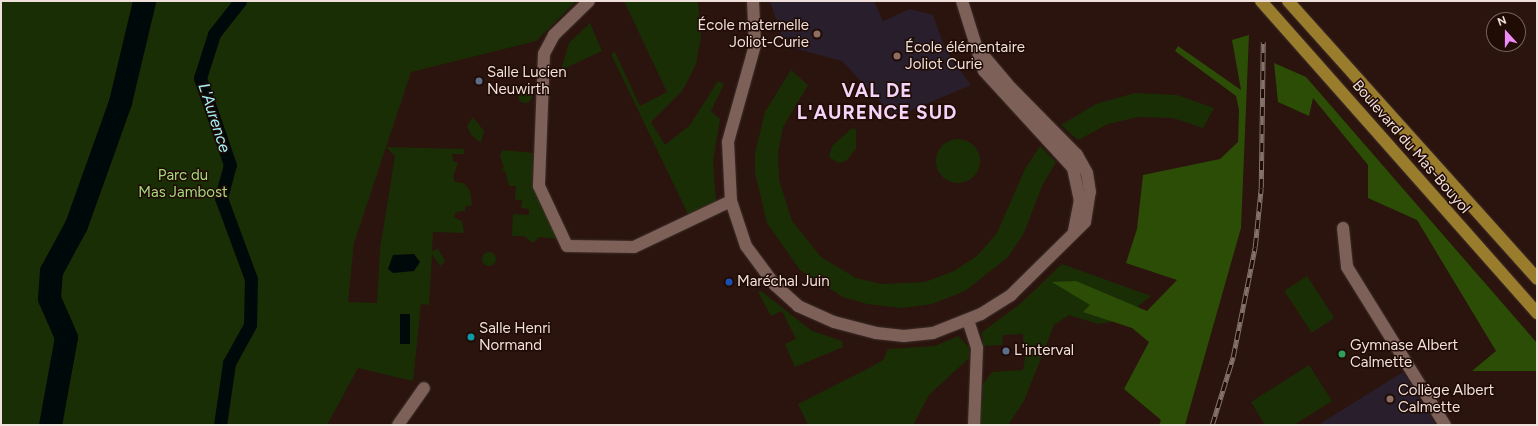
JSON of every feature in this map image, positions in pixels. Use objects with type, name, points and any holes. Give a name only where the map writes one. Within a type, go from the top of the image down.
[{"type":"main road","name":"Boulevard du Mas-Bouyol","points":[[1261,1],[1537,313]]},
{"type":"main road","name":"Boulevard du Mas-Bouyol","points":[[1288,1],[1537,279]]},
{"type":"street","points":[[589,1],[554,34],[544,54],[539,186],[567,246],[634,247],[731,201]]},
{"type":"street","points":[[753,1],[755,45],[728,142],[731,201],[746,246],[775,285],[798,306],[834,322],[904,336],[933,333],[968,320],[1011,296],[1074,230],[1080,200],[1078,182],[1066,152],[978,49],[962,1]]},
{"type":"street","points":[[1343,228],[1346,267],[1444,425]]},
{"type":"street","points":[[968,320],[977,348],[974,425]]},
{"type":"street","points":[[398,425],[424,388]]},
{"type":"shaded area","name":"École élémentaire Joliot Curie","points":[[770,1],[874,1],[883,21],[910,9],[933,15],[946,51],[971,85],[895,117],[842,61],[785,46]]},
{"type":"shaded area","points":[[414,254],[420,262],[414,271],[393,273],[388,269],[393,255]]},
{"type":"shaded area","points":[[400,314],[410,314],[410,344],[400,344]]},
{"type":"shaded area","name":"Collège Albert Calmette","points":[[1403,372],[1436,425],[1318,425]]},
{"type":"green space","name":"Parc du Mas Jambost","points":[[1,1],[576,1],[536,41],[411,72],[386,147],[464,149],[464,154],[452,154],[453,161],[458,163],[453,176],[455,182],[464,183],[470,191],[472,205],[465,207],[465,211],[456,212],[454,217],[462,221],[464,233],[433,232],[432,251],[438,249],[445,261],[440,266],[432,254],[429,305],[421,304],[413,381],[358,368],[327,425],[1,425]],"holes":[[[386,147],[395,156],[380,249],[377,303],[348,302],[354,243]]]},
{"type":"green space","points":[[624,1],[698,1],[701,36],[696,64],[683,90],[651,122],[665,145],[690,125],[718,81],[724,84],[711,111],[720,119],[713,161],[716,201],[688,214],[611,54],[615,52],[640,106],[667,92]]},
{"type":"green space","points":[[590,23],[602,51],[561,70],[569,43]]},
{"type":"green space","points":[[1249,35],[1241,228],[1185,425],[1159,425],[1161,420],[1124,389],[1149,342],[1132,328],[1083,312],[1090,305],[1052,282],[1076,281],[1147,311],[1177,280],[1126,263],[1137,229],[1143,175],[1220,159],[1238,142],[1239,110],[1236,96],[1175,51],[1178,46],[1241,90],[1232,40]]},
{"type":"green space","points":[[1274,63],[1306,77],[1537,343],[1537,371],[1472,371],[1496,351],[1417,220],[1368,198],[1368,165],[1313,98],[1309,116],[1278,102]]},
{"type":"green space","points":[[791,70],[808,85],[783,127],[778,152],[779,180],[792,221],[821,257],[856,278],[882,284],[925,282],[954,271],[977,256],[997,233],[1025,169],[1040,146],[1056,162],[1043,184],[1023,235],[1008,257],[965,291],[932,304],[902,308],[867,304],[843,297],[800,270],[767,223],[755,173],[755,153],[765,112]]},
{"type":"green space","points":[[525,89],[530,91],[532,96],[530,101],[525,103],[520,101],[518,96],[520,91]]},
{"type":"green space","points":[[1135,93],[1177,95],[1214,108],[1203,128],[1173,118],[1138,117],[1108,124],[1078,140],[1061,125],[1096,104]]},
{"type":"green space","points":[[473,117],[484,131],[481,143],[471,135],[467,126]]},
{"type":"green space","points":[[852,128],[856,129],[856,149],[846,161],[839,163],[829,157],[832,146]]},
{"type":"green space","points":[[954,139],[962,139],[967,140],[974,145],[979,152],[979,170],[974,177],[967,182],[954,183],[946,180],[939,173],[936,165],[936,157],[939,149],[946,142]]},
{"type":"green space","points":[[502,150],[533,153],[532,184],[557,239],[539,237],[533,243],[524,236],[512,236],[513,214],[529,215],[529,209],[521,208],[522,200],[515,200],[516,186],[509,186],[505,171],[500,170],[504,168],[500,156]]},
{"type":"green space","points":[[489,252],[494,254],[496,259],[494,264],[489,266],[484,264],[482,259],[484,254]]},
{"type":"green space","points":[[1062,264],[1151,296],[1121,320],[1098,324],[1069,315],[1054,325],[1024,401],[1008,425],[980,425],[983,384],[992,372],[1023,370],[1025,358],[1023,334],[1003,335],[1002,345],[983,346],[982,332],[1020,304]]},
{"type":"green space","points":[[1307,276],[1334,318],[1312,333],[1284,291]]},
{"type":"green space","points":[[761,291],[812,331],[842,341],[843,347],[795,367],[785,344],[796,339],[782,311],[771,316],[758,292]]},
{"type":"green space","points":[[958,336],[969,347],[969,358],[929,395],[913,425],[808,425],[798,404],[883,360],[888,349],[935,346]]},
{"type":"green space","points":[[1309,365],[1332,401],[1294,425],[1265,425],[1251,402]]},
{"type":"waterway","name":"L'Aurence","points":[[50,425],[66,337],[49,298],[51,271],[76,225],[120,102],[144,1]]},
{"type":"waterway","name":"L'Aurence","points":[[220,425],[229,363],[250,325],[251,279],[221,198],[230,165],[200,78],[214,34],[240,1]]},
{"type":"railway","points":[[1212,425],[1233,357],[1255,247],[1261,188],[1263,42]]},
{"type":"place","name":"École maternelle Joliot-Curie","points":[[817,34]]},
{"type":"place","name":"École élémentaire Joliot Curie","points":[[897,56]]},
{"type":"place","name":"Salle Lucien Neuwirth","points":[[479,81]]},
{"type":"place","name":"Maréchal Juin","points":[[729,282]]},
{"type":"place","name":"Salle Henri Normand","points":[[471,337]]},
{"type":"place","name":"L'interval","points":[[1006,351]]},
{"type":"place","name":"Gymnase Albert Calmette","points":[[1342,354]]},
{"type":"place","name":"Collège Albert Calmette","points":[[1390,399]]},
{"type":"district","name":"VAL DE L'AURENCE SUD","points":[[877,102]]}]
